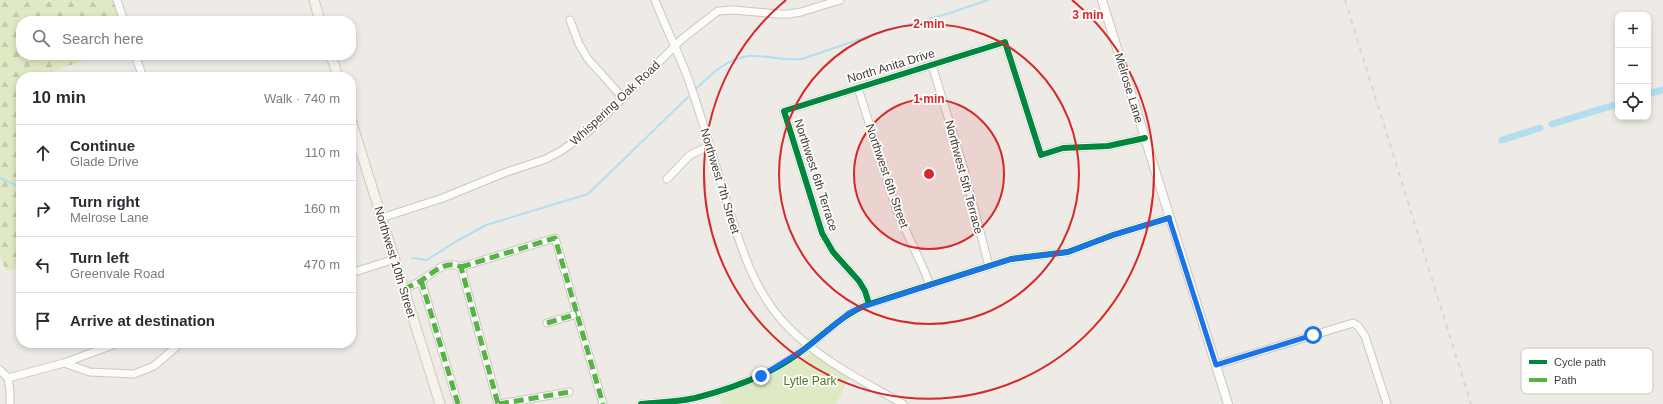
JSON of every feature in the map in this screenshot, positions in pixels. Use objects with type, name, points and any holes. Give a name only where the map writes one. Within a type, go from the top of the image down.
[{"type":"main road","points":[[314,0],[319,16]]},
{"type":"main road","points":[[333,60],[336,72]]},
{"type":"main road","name":"Northwest 10th Street","points":[[356,136],[440,404]]},
{"type":"street","points":[[118,0],[123,16]]},
{"type":"street","name":"Northwest 7th Street","points":[[655,0],[690,84],[746,262],[774,311],[787,326],[809,346]]},
{"type":"street","name":"Whispering Oak Road","points":[[381,218],[443,198],[504,173],[546,159],[561,151],[588,132],[682,39],[718,11],[734,10],[789,14],[801,12],[840,0]]},
{"type":"street","name":"Melrose Lane","points":[[1102,0],[1228,404]]},
{"type":"street","points":[[570,20],[579,44],[588,59],[596,70],[623,98]]},
{"type":"street","name":"North Anita Drive","points":[[784,111],[1005,42],[1041,155],[1062,148],[1108,146],[1144,138]]},
{"type":"street","points":[[137,60],[141,72]]},
{"type":"street","name":"Northwest 5th Terrace","points":[[932,65],[963,166],[989,266]]},
{"type":"street","name":"Northwest 6th Street","points":[[858,88],[894,204],[901,223],[930,285]]},
{"type":"street","name":"Northwest 6th Terrace","points":[[784,111],[822,233],[833,252],[859,281],[865,291],[869,304]]},
{"type":"street","points":[[667,179],[690,155],[709,146]]},
{"type":"street","points":[[641,404],[694,398],[747,382],[776,368],[809,346],[849,313],[869,304],[1011,259],[1068,252],[1113,235],[1169,218]]},
{"type":"street","points":[[404,289],[449,264],[454,264],[461,267],[555,238],[603,404]]},
{"type":"street","points":[[356,271],[395,259]]},
{"type":"street","points":[[461,267],[500,404],[569,392]]},
{"type":"street","points":[[421,280],[458,404]]},
{"type":"street","points":[[547,323],[577,314]]},
{"type":"street","points":[[1216,365],[1353,323],[1358,326],[1365,336],[1387,404]]},
{"type":"street","points":[[809,346],[903,404]]},
{"type":"street","points":[[8,378],[64,363],[104,348]]},
{"type":"street","points":[[64,363],[90,372],[134,374],[154,366],[176,348]]},
{"type":"street","points":[[0,370],[8,378],[10,404]]},
{"type":"green space","points":[[0,0],[46,0],[47,2],[53,0],[118,0],[123,16],[16,16],[16,60],[85,60],[51,72],[16,72],[16,268],[6,271],[0,254]]},
{"type":"green space","name":"Lytle Park","points":[[811,353],[849,378],[836,404],[722,404],[719,398],[765,380]]},
{"type":"waterway","points":[[697,88],[708,77],[727,63],[741,57],[756,56],[802,59],[878,33],[950,13],[988,0]]},
{"type":"waterway","points":[[1651,93],[1663,90]]},
{"type":"waterway","points":[[412,258],[427,260],[486,225],[588,194],[688,97]]},
{"type":"waterway","points":[[1552,124],[1615,105]]},
{"type":"waterway","points":[[1502,140],[1540,128]]},
{"type":"waterway","points":[[0,178],[16,186]]},
{"type":"railway","points":[[1345,0],[1471,404]]},
{"type":"marked path","points":[[461,267],[555,238],[603,404]]},
{"type":"marked path","points":[[404,289],[419,282],[444,266],[455,265],[461,267],[498,404]]},
{"type":"marked path","points":[[421,280],[458,404]]},
{"type":"marked path","points":[[547,323],[577,314]]},
{"type":"marked path","points":[[499,404],[569,392]]},
{"type":"cycle path","points":[[869,304],[865,291],[859,281],[833,252],[822,233],[784,111],[1005,42],[1041,155],[1063,148],[1108,146],[1145,138]]},
{"type":"cycle path","points":[[641,404],[695,398],[722,391],[747,382],[772,370],[795,356],[839,321],[869,304],[1011,259],[1068,252],[1113,235],[1169,218]]},
{"type":"route","points":[[761,376],[795,357],[849,313],[869,304],[1011,259],[1068,252],[1082,248],[1113,235],[1169,218],[1216,365],[1313,335]]}]
